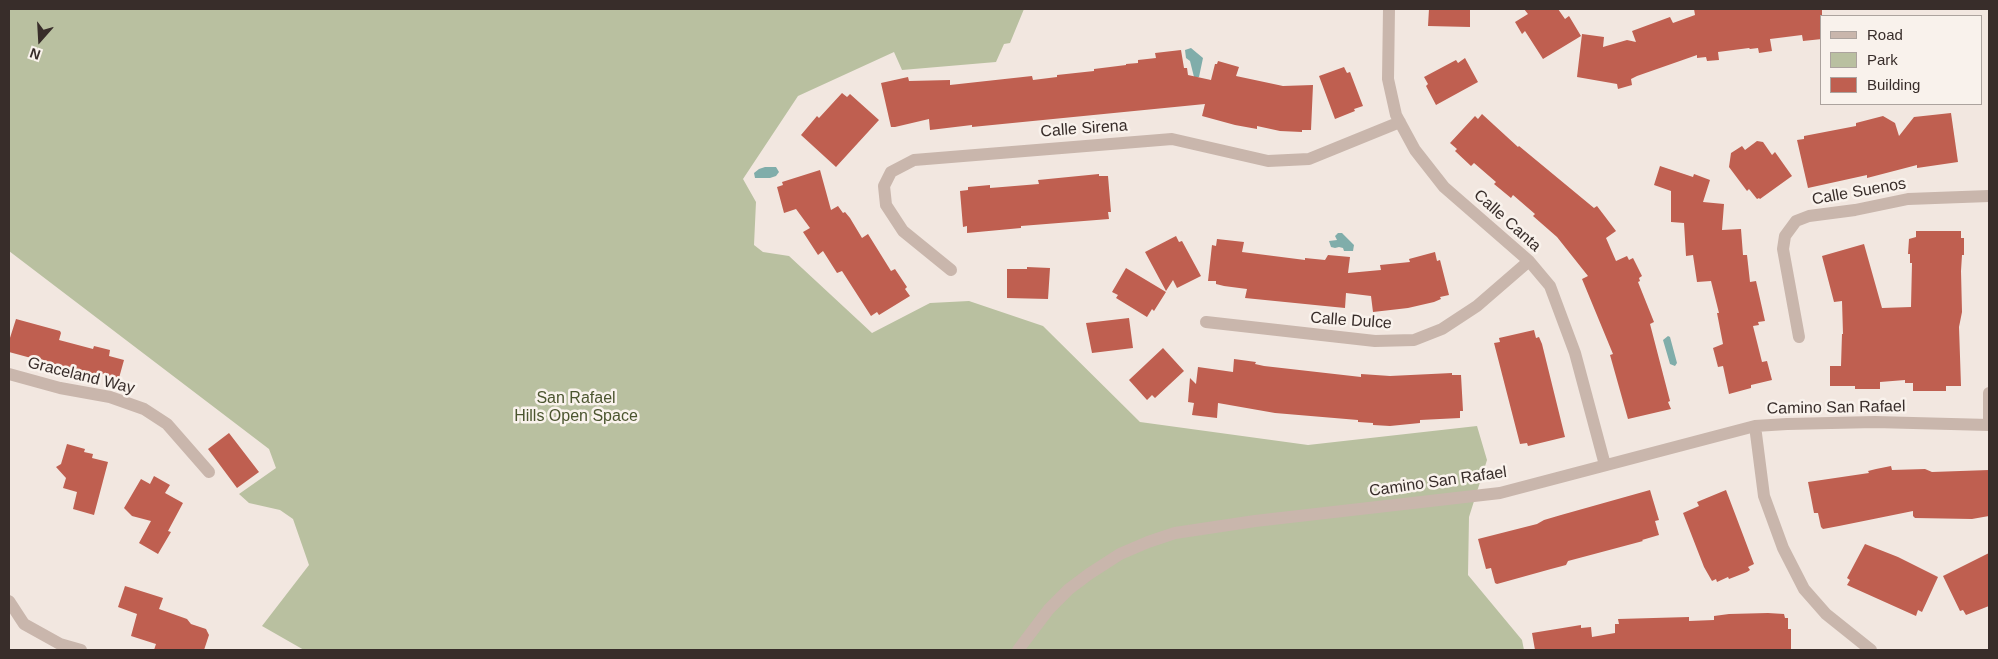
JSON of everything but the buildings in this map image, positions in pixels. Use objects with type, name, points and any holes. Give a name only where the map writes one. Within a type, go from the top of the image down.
[{"type":"street","name":"Calle Canta","points":[[1390,9],[1388,79],[1396,114],[1415,150],[1444,187],[1529,261],[1550,286],[1575,353],[1605,465]]},
{"type":"street","name":"Calle Sirena","points":[[951,270],[903,231],[886,205],[884,186],[891,172],[914,160],[1172,139],[1268,161],[1308,159],[1400,122]]},
{"type":"street","name":"Calle Suenos","points":[[1799,337],[1783,241],[1796,221],[1809,216],[1855,210],[1908,199],[1989,196]]},
{"type":"street","name":"Calle Dulce","points":[[1206,322],[1376,342],[1414,340],[1442,329],[1477,306],[1529,261]]},
{"type":"street","name":"Graceland Way","points":[[9,374],[60,388],[110,397],[144,409],[168,424],[209,472]]},
{"type":"street","points":[[1989,393],[1989,425]]},
{"type":"street","name":"Camino San Rafael","points":[[1018,650],[1049,609],[1069,589],[1089,574],[1120,554],[1175,533],[1255,521],[1500,493],[1755,426],[1875,422],[1989,425]]},
{"type":"street","points":[[1755,426],[1764,496],[1783,548],[1804,589],[1826,614],[1871,650]]},
{"type":"street","points":[[9,601],[24,624],[60,644],[81,650]]},
{"type":"green space","name":"San Rafael Hills Open Space","points":[[9,9],[1024,9],[1010,43],[1004,44],[996,62],[902,70],[894,52],[798,96],[743,179],[756,202],[754,245],[763,252],[789,256],[872,333],[930,303],[969,301],[1043,326],[1140,422],[1308,445],[1477,426],[1487,460],[1469,517],[1468,575],[1522,640],[1524,650],[304,650],[262,626],[309,565],[293,519],[280,510],[249,503],[239,494],[276,468],[269,449],[9,251]]},
{"type":"water","points":[[1191,48],[1203,58],[1199,77],[1194,77],[1190,61],[1186,58],[1185,50]]},
{"type":"water","points":[[765,167],[776,167],[779,172],[776,176],[770,178],[755,178],[754,173]]},
{"type":"water","points":[[1338,233],[1342,233],[1354,245],[1353,251],[1344,251],[1343,248],[1331,247],[1329,241],[1337,240],[1335,236]]},
{"type":"water","points":[[1668,336],[1670,337],[1677,363],[1675,366],[1670,364],[1663,340]]}]
